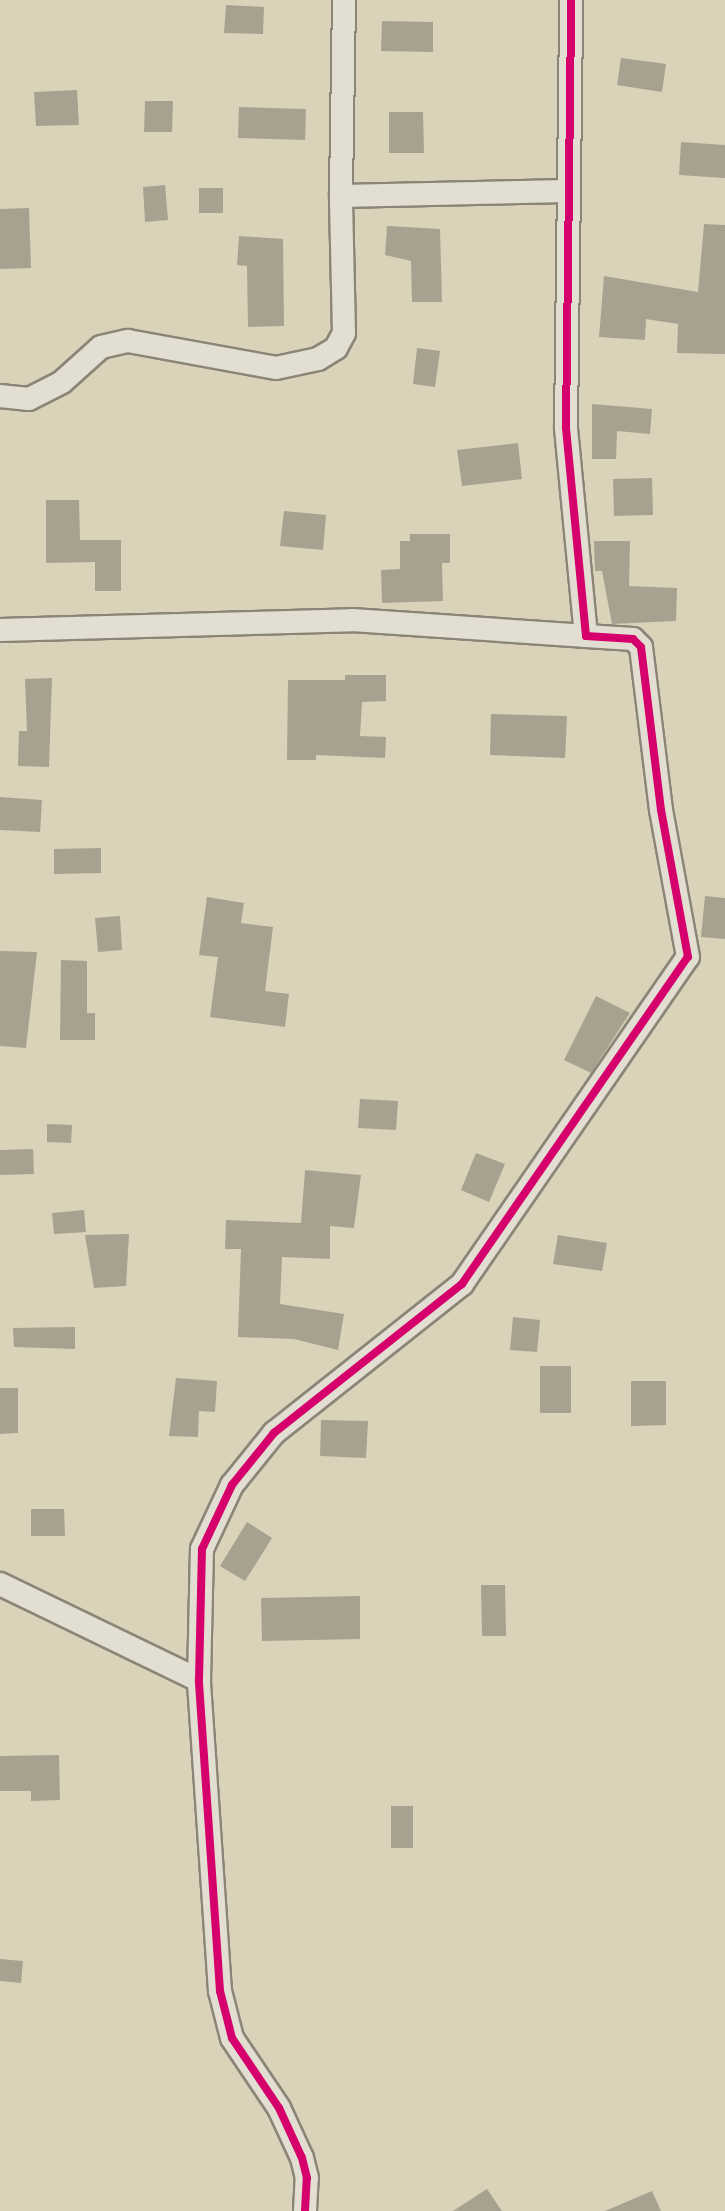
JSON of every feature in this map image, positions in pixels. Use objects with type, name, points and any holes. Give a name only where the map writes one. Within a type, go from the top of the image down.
[{"type":"street","points":[[0,396],[29,399],[62,382],[101,347],[128,341],[276,368],[318,359],[336,348],[344,333],[342,196],[344,0]]},
{"type":"street","points":[[572,0],[566,191],[566,427],[586,636]]},
{"type":"street","points":[[342,196],[566,191]]},
{"type":"street","points":[[0,630],[352,620],[633,639],[641,647],[661,810],[688,957],[462,1284],[274,1432],[232,1485],[202,1549],[199,1680],[224,2009],[232,2038],[279,2108],[302,2158],[308,2178],[305,2211]]},
{"type":"street","points":[[0,641],[286,634],[586,636]]},
{"type":"street","points":[[0,1584],[199,1680]]},
{"type":"building","points":[[226,5],[264,7],[263,34],[224,33]]},
{"type":"building","points":[[382,21],[433,22],[433,52],[381,51]]},
{"type":"building","points":[[621,58],[666,64],[662,92],[617,85]]},
{"type":"building","points":[[77,90],[79,125],[36,126],[34,92]]},
{"type":"building","points":[[145,101],[173,101],[172,132],[144,132]]},
{"type":"building","points":[[239,107],[306,109],[305,140],[238,138]]},
{"type":"building","points":[[389,112],[423,112],[424,153],[389,153]]},
{"type":"building","points":[[681,142],[725,145],[725,178],[679,175]]},
{"type":"building","points":[[165,185],[168,220],[145,222],[143,187]]},
{"type":"building","points":[[199,188],[223,188],[223,213],[199,213]]},
{"type":"building","points":[[29,208],[31,268],[0,269],[0,209]]},
{"type":"building","points":[[704,224],[725,225],[725,354],[677,353],[678,324],[646,319],[645,340],[599,337],[604,276],[698,292]]},
{"type":"building","points":[[387,226],[440,229],[442,302],[412,302],[411,261],[385,255]]},
{"type":"building","points":[[239,236],[283,239],[284,326],[248,327],[247,266],[237,265]]},
{"type":"building","points":[[417,348],[440,351],[435,387],[413,384]]},
{"type":"building","points":[[592,404],[652,409],[650,434],[617,431],[616,459],[592,459]]},
{"type":"building","points":[[518,443],[522,479],[462,486],[457,450]]},
{"type":"building","points":[[652,478],[653,515],[614,516],[613,479]]},
{"type":"building","points":[[46,500],[79,500],[80,540],[121,540],[121,591],[95,591],[95,562],[46,563]]},
{"type":"building","points":[[284,511],[326,515],[323,550],[280,546]]},
{"type":"building","points":[[410,534],[450,534],[450,563],[442,563],[443,601],[382,603],[381,570],[400,569],[400,541],[410,541]]},
{"type":"building","points":[[594,541],[630,541],[629,586],[677,588],[676,621],[612,624],[602,571],[595,571]]},
{"type":"building","points":[[345,675],[386,675],[386,701],[362,702],[360,736],[386,737],[385,758],[316,755],[316,760],[287,760],[288,680],[345,680]]},
{"type":"building","points":[[52,678],[49,767],[18,766],[19,731],[27,731],[25,679]]},
{"type":"building","points":[[491,714],[567,716],[565,758],[490,755]]},
{"type":"building","points":[[0,797],[42,800],[40,832],[0,830]]},
{"type":"building","points":[[101,848],[101,873],[54,874],[54,849]]},
{"type":"building","points":[[705,896],[725,898],[725,939],[701,937]]},
{"type":"building","points":[[207,897],[244,903],[241,923],[273,927],[265,991],[289,994],[285,1027],[210,1017],[218,957],[199,955]]},
{"type":"building","points":[[120,916],[122,950],[98,952],[95,918]]},
{"type":"building","points":[[0,951],[37,952],[26,1048],[0,1046]]},
{"type":"building","points":[[61,960],[87,961],[87,1013],[95,1013],[95,1040],[60,1040]]},
{"type":"building","points":[[596,996],[630,1013],[591,1073],[564,1060]]},
{"type":"building","points":[[360,1099],[398,1101],[396,1130],[358,1128]]},
{"type":"building","points":[[47,1124],[72,1125],[71,1143],[47,1142]]},
{"type":"building","points":[[33,1149],[34,1174],[0,1175],[0,1150]]},
{"type":"building","points":[[476,1153],[505,1164],[489,1202],[461,1190]]},
{"type":"building","points":[[305,1170],[361,1175],[354,1228],[330,1226],[330,1259],[282,1257],[280,1304],[344,1314],[338,1350],[294,1339],[238,1337],[241,1249],[225,1249],[226,1220],[301,1223]]},
{"type":"building","points":[[84,1210],[86,1232],[54,1234],[52,1213]]},
{"type":"building","points":[[129,1234],[126,1286],[94,1288],[85,1235]]},
{"type":"building","points":[[558,1235],[607,1243],[602,1271],[553,1264]]},
{"type":"building","points":[[513,1317],[540,1320],[537,1352],[510,1350]]},
{"type":"building","points":[[75,1327],[75,1349],[14,1347],[13,1328]]},
{"type":"building","points":[[540,1366],[571,1366],[571,1413],[540,1413]]},
{"type":"building","points":[[176,1378],[217,1381],[215,1412],[199,1411],[198,1437],[169,1436]]},
{"type":"building","points":[[631,1381],[666,1381],[666,1425],[631,1426]]},
{"type":"building","points":[[0,1388],[18,1388],[18,1433],[0,1434]]},
{"type":"building","points":[[321,1420],[368,1421],[366,1458],[320,1456]]},
{"type":"building","points":[[31,1509],[64,1509],[65,1536],[31,1536]]},
{"type":"building","points":[[247,1522],[272,1538],[245,1581],[220,1566]]},
{"type":"building","points":[[481,1585],[505,1585],[506,1636],[482,1636]]},
{"type":"building","points":[[360,1596],[360,1639],[262,1641],[261,1598]]},
{"type":"building","points":[[59,1755],[60,1800],[31,1801],[31,1791],[0,1791],[0,1756]]},
{"type":"building","points":[[391,1806],[413,1806],[413,1848],[391,1848]]},
{"type":"building","points":[[0,1959],[23,1961],[21,1983],[0,1981]]},
{"type":"building","points":[[487,2189],[502,2211],[453,2211]]},
{"type":"building","points":[[652,2191],[661,2211],[605,2211]]},
{"type":"cycle path","points":[[305,2211],[307,2178],[302,2158],[279,2108],[232,2038],[220,1991],[199,1680],[202,1549],[232,1485],[274,1433],[462,1284],[688,957],[661,810],[641,647],[633,639],[586,636],[566,427],[571,0]]}]
